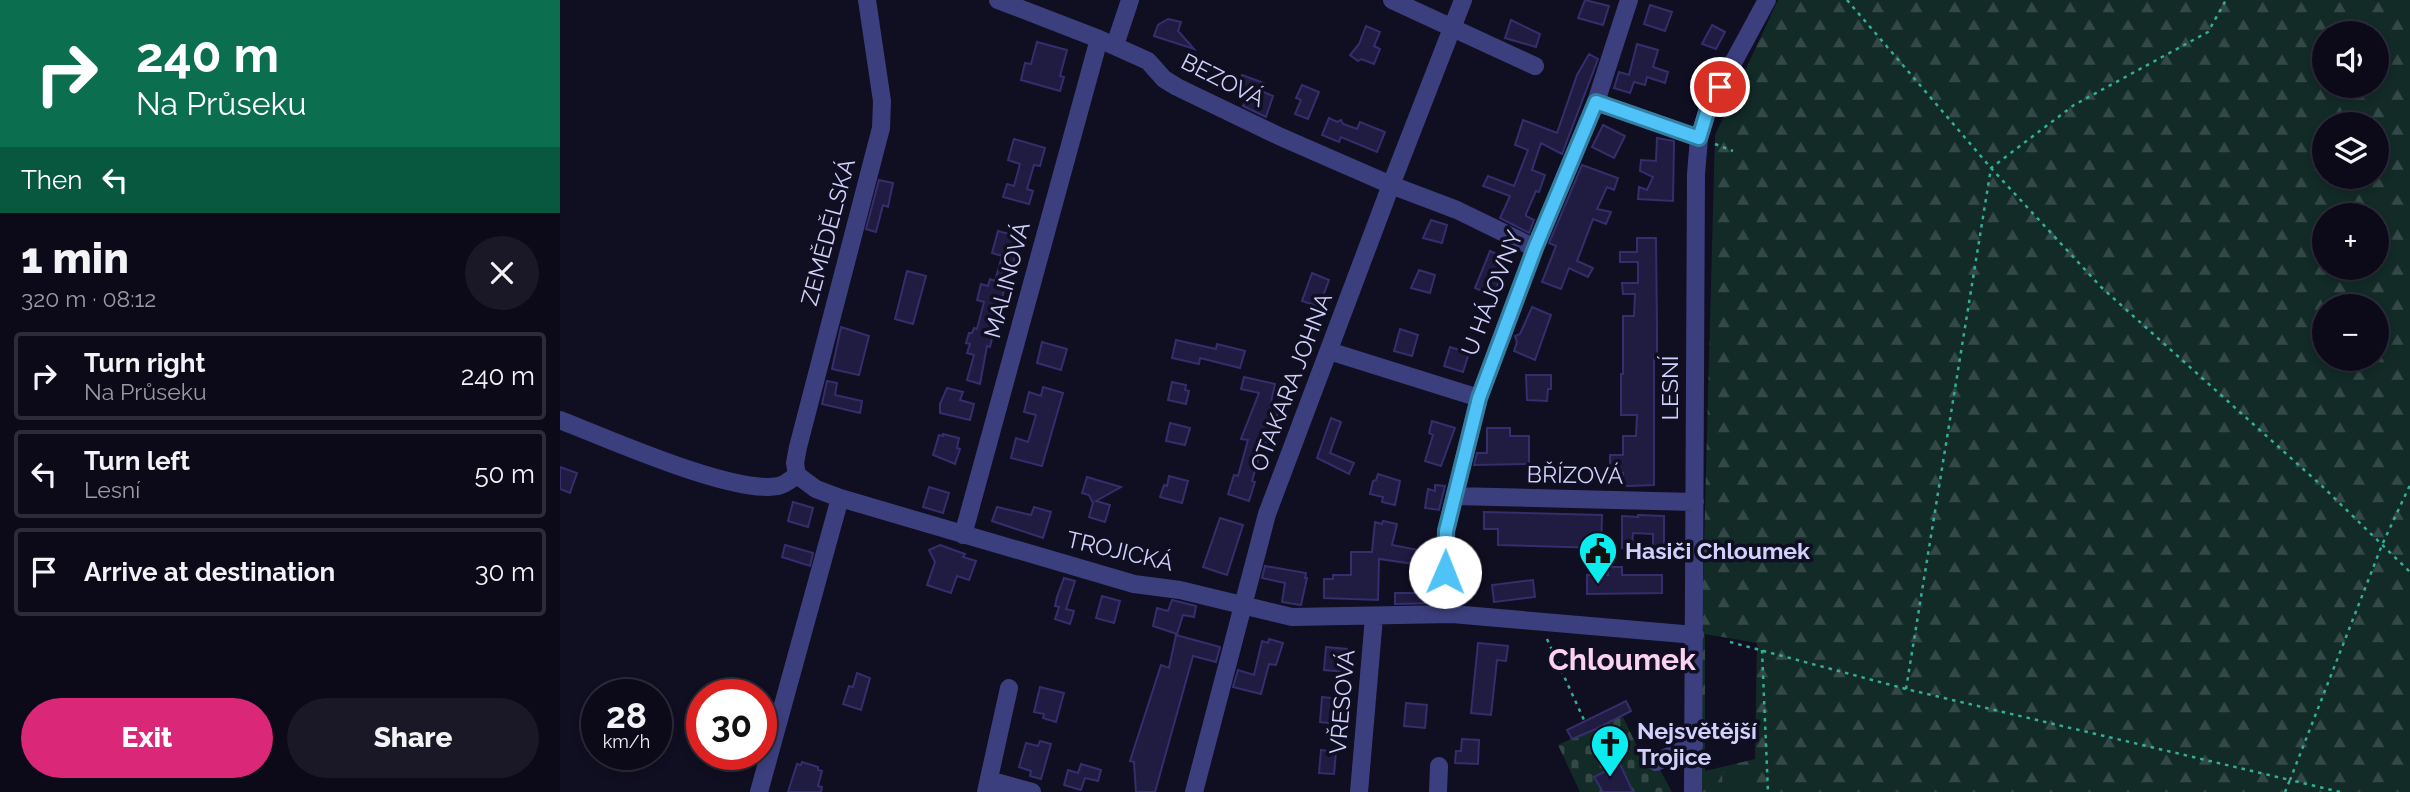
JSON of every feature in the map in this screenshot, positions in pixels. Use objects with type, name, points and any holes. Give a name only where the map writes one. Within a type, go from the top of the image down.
[{"type":"street","name":"ZEMĚDĚLSKÁ","points":[[797,475],[795,463],[798,447],[881,128],[882,101],[867,0]]},
{"type":"street","name":"BEZOVÁ","points":[[1000,0],[1148,61],[1164,79],[1177,87],[1281,137],[1391,185],[1457,210],[1535,248]]},
{"type":"street","name":"MALINOVÁ","points":[[963,535],[1107,42],[1130,0]]},
{"type":"street","points":[[1392,0],[1535,66]]},
{"type":"street","name":"OTAKARA JOHNA","points":[[1194,792],[1267,514],[1463,0]]},
{"type":"street","name":"U HÁJOVNY","points":[[1452,614],[1445,572],[1446,531],[1479,398],[1535,248],[1596,102],[1629,0]]},
{"type":"street","name":"LESNÍ","points":[[1693,792],[1696,188],[1699,138],[1708,109],[1767,0]]},
{"type":"street","points":[[1596,102],[1699,138]]},
{"type":"street","points":[[1329,351],[1479,398]]},
{"type":"street","points":[[560,420],[728,482],[780,486],[797,475]]},
{"type":"street","name":"TROJICKÁ","points":[[797,475],[816,489],[840,498],[963,535],[1134,584],[1180,590],[1292,617],[1452,614],[1695,635]]},
{"type":"street","name":"BŘÍZOVÁ","points":[[1455,496],[1695,502]]},
{"type":"street","points":[[760,792],[840,498]]},
{"type":"street","name":"VŘESOVÁ","points":[[1359,791],[1374,617]]},
{"type":"street","points":[[1009,688],[987,786],[1032,792]]},
{"type":"street","points":[[1656,762],[1694,745]]},
{"type":"street","points":[[1438,792],[1439,766]]},
{"type":"street","points":[[1359,791],[1378,792]]},
{"type":"path","points":[[1847,0],[1991,168],[2101,288],[2322,486],[2410,572]]},
{"type":"path","points":[[1906,689],[1991,168],[2074,104],[2208,32],[2226,0]]},
{"type":"path","points":[[1699,138],[1732,151]]},
{"type":"path","points":[[2285,792],[2382,545],[2410,485]]},
{"type":"path","points":[[1539,620],[1584,720]]},
{"type":"path","points":[[1730,642],[1906,689],[2340,792]]},
{"type":"path","points":[[1762,650],[1768,792]]},
{"type":"green space","points":[[1778,0],[2410,0],[2410,792],[1751,792],[1751,773],[1723,773],[1723,792],[1701,792],[1702,622],[1715,135]],"holes":[[[1705,634],[1757,643],[1755,759],[1705,771]]]},
{"type":"green space","points":[[1622,715],[1644,761],[1653,757],[1672,792],[1633,792],[1620,765],[1594,777],[1603,792],[1580,792],[1558,745]]},
{"type":"green space","points":[[1722,773],[1751,773],[1751,792],[1723,792]]},
{"type":"building","points":[[1585,0],[1609,6],[1603,25],[1578,18]]},
{"type":"building","points":[[1650,5],[1672,12],[1665,31],[1644,24]]},
{"type":"building","points":[[1168,19],[1181,22],[1178,31],[1194,49],[1154,36],[1158,25]]},
{"type":"building","points":[[1511,20],[1540,34],[1536,47],[1505,38]]},
{"type":"building","points":[[1712,25],[1725,32],[1716,49],[1702,44]]},
{"type":"building","points":[[1366,26],[1380,32],[1374,46],[1380,49],[1374,64],[1361,59],[1358,61],[1350,55],[1359,44]]},
{"type":"building","points":[[1037,42],[1067,50],[1060,76],[1064,77],[1060,91],[1021,80],[1025,63],[1031,64]]},
{"type":"building","points":[[1637,44],[1658,50],[1653,67],[1668,72],[1665,83],[1647,77],[1645,85],[1634,82],[1630,93],[1614,88],[1619,72],[1629,75]]},
{"type":"building","points":[[1589,54],[1598,59],[1562,154],[1541,143],[1532,170],[1545,175],[1526,214],[1534,220],[1529,233],[1500,218],[1510,196],[1483,186],[1488,176],[1514,186],[1528,150],[1515,145],[1523,120],[1557,133],[1577,75]]},
{"type":"building","points":[[1242,75],[1264,83],[1261,91],[1273,96],[1266,117],[1243,106],[1247,97],[1235,92]]},
{"type":"building","points":[[1302,85],[1319,92],[1308,119],[1295,114],[1301,100],[1296,98]]},
{"type":"building","points":[[1329,118],[1337,122],[1341,120],[1343,124],[1357,129],[1360,122],[1385,132],[1377,152],[1341,137],[1339,142],[1322,135]]},
{"type":"building","points":[[1603,125],[1625,136],[1614,158],[1592,147]]},
{"type":"building","points":[[1657,138],[1674,141],[1673,201],[1638,199],[1639,187],[1647,190],[1653,177],[1640,171],[1641,160],[1656,161]]},
{"type":"building","points":[[1014,139],[1045,148],[1040,166],[1034,165],[1027,189],[1033,191],[1029,204],[1003,197],[1007,184],[1014,186],[1020,164],[1008,160]]},
{"type":"building","points":[[1582,165],[1618,178],[1614,190],[1607,187],[1597,209],[1611,212],[1606,224],[1593,219],[1577,261],[1593,268],[1588,277],[1569,268],[1561,289],[1542,282],[1556,246],[1549,243]]},
{"type":"building","points":[[879,180],[893,183],[888,207],[883,205],[876,232],[866,229]]},
{"type":"building","points":[[1431,220],[1447,225],[1442,243],[1423,238]]},
{"type":"building","points":[[998,231],[1020,237],[990,347],[987,346],[980,384],[967,380],[974,355],[967,353],[970,344],[966,343],[969,333],[972,333],[974,328],[977,329],[984,302],[977,300],[981,284],[988,286],[990,279],[995,281],[1002,256],[992,253]]},
{"type":"building","points":[[1637,238],[1656,238],[1654,485],[1628,486],[1623,485],[1623,473],[1610,472],[1610,455],[1623,455],[1623,436],[1636,436],[1637,415],[1621,415],[1623,316],[1634,316],[1635,294],[1623,294],[1622,283],[1638,283],[1638,262],[1620,262],[1620,252],[1637,252]]},
{"type":"building","points":[[1490,251],[1508,259],[1493,296],[1475,288]]},
{"type":"building","points":[[1419,270],[1435,275],[1430,293],[1411,288]]},
{"type":"building","points":[[907,271],[926,276],[913,324],[895,319]]},
{"type":"building","points":[[1312,273],[1329,280],[1319,307],[1302,301]]},
{"type":"building","points":[[1532,307],[1551,315],[1535,360],[1514,351],[1517,342],[1515,336],[1520,334]]},
{"type":"building","points":[[841,327],[869,336],[859,375],[832,369]]},
{"type":"building","points":[[1400,329],[1418,335],[1412,356],[1394,351]]},
{"type":"building","points":[[1176,340],[1216,349],[1217,344],[1245,351],[1240,368],[1200,358],[1199,364],[1172,358]]},
{"type":"building","points":[[1042,342],[1067,349],[1061,370],[1037,363]]},
{"type":"building","points":[[1450,347],[1469,353],[1463,372],[1444,366]]},
{"type":"building","points":[[1526,375],[1551,375],[1551,389],[1548,389],[1547,401],[1527,400]]},
{"type":"building","points":[[1244,377],[1275,384],[1271,402],[1281,405],[1266,444],[1263,443],[1249,501],[1228,494],[1234,475],[1238,476],[1248,440],[1241,439],[1259,393],[1241,389]]},
{"type":"building","points":[[827,381],[837,383],[835,395],[862,401],[860,413],[822,404]]},
{"type":"building","points":[[1172,382],[1186,385],[1185,390],[1189,391],[1186,404],[1168,400]]},
{"type":"building","points":[[1043,387],[1063,393],[1042,466],[1011,458],[1016,438],[1028,442],[1036,415],[1024,412],[1029,392],[1041,396]]},
{"type":"building","points":[[947,388],[963,392],[960,400],[974,404],[970,420],[940,413],[940,404]]},
{"type":"building","points":[[1331,418],[1341,422],[1330,453],[1354,463],[1349,474],[1317,458]]},
{"type":"building","points":[[1432,421],[1455,428],[1441,466],[1425,461],[1433,435],[1429,433]]},
{"type":"building","points":[[1170,423],[1190,428],[1185,445],[1166,441]]},
{"type":"building","points":[[1487,428],[1510,428],[1510,436],[1529,436],[1529,464],[1474,465],[1477,453],[1487,453]]},
{"type":"building","points":[[939,435],[959,438],[957,448],[960,449],[955,464],[933,455]]},
{"type":"building","points":[[560,467],[577,473],[570,493],[560,489]]},
{"type":"building","points":[[1378,474],[1400,481],[1395,505],[1382,502],[1383,497],[1370,494]]},
{"type":"building","points":[[1169,476],[1188,481],[1182,503],[1160,497],[1164,485],[1167,486]]},
{"type":"building","points":[[1087,477],[1121,487],[1096,501],[1110,505],[1105,522],[1089,517],[1093,503],[1089,495],[1082,493]]},
{"type":"building","points":[[1435,485],[1445,486],[1439,510],[1425,508],[1428,489],[1435,491]]},
{"type":"building","points":[[929,487],[949,493],[943,513],[923,507]]},
{"type":"building","points":[[793,502],[813,508],[808,527],[788,521]]},
{"type":"building","points":[[997,507],[1031,515],[1034,507],[1051,512],[1043,538],[992,521]]},
{"type":"building","points":[[1484,512],[1602,515],[1601,548],[1498,545],[1498,529],[1484,529]]},
{"type":"building","points":[[1622,516],[1664,516],[1664,549],[1653,548],[1653,534],[1633,533],[1632,549],[1622,548]]},
{"type":"building","points":[[1220,518],[1243,525],[1227,575],[1203,567]]},
{"type":"building","points":[[1383,521],[1397,524],[1392,545],[1434,553],[1435,603],[1395,604],[1395,593],[1425,593],[1421,565],[1379,559],[1378,600],[1324,598],[1324,579],[1333,579],[1333,575],[1351,575],[1351,552],[1372,552],[1375,522],[1382,524]]},
{"type":"building","points":[[785,545],[813,553],[810,566],[782,557]]},
{"type":"building","points":[[940,545],[976,561],[969,580],[957,576],[951,593],[927,585],[935,562],[929,550]]},
{"type":"building","points":[[1265,566],[1306,573],[1301,605],[1282,602],[1285,583],[1262,578]]},
{"type":"building","points":[[1608,567],[1622,567],[1622,575],[1662,575],[1662,593],[1587,594],[1587,575],[1608,575]]},
{"type":"building","points":[[1064,578],[1075,581],[1066,609],[1074,611],[1070,624],[1055,619],[1059,607],[1055,606]]},
{"type":"building","points":[[1533,580],[1535,597],[1494,602],[1492,585]]},
{"type":"building","points":[[1102,596],[1120,601],[1114,623],[1096,618]]},
{"type":"building","points":[[1172,600],[1196,606],[1194,617],[1183,615],[1177,634],[1153,626],[1157,608],[1168,611]]},
{"type":"building","points":[[1176,635],[1220,647],[1216,662],[1193,656],[1155,792],[1136,792],[1134,762],[1130,761],[1161,665],[1169,668]]},
{"type":"building","points":[[1269,639],[1283,643],[1276,665],[1269,664],[1261,694],[1233,687],[1238,670],[1254,675],[1262,641],[1268,643]]},
{"type":"building","points":[[1478,643],[1508,646],[1506,661],[1497,660],[1491,715],[1471,713]]},
{"type":"building","points":[[1326,647],[1347,649],[1345,672],[1324,670]]},
{"type":"building","points":[[857,673],[870,678],[861,710],[843,704],[849,686],[853,687]]},
{"type":"building","points":[[1040,687],[1064,693],[1056,722],[1043,718],[1044,714],[1034,712]]},
{"type":"building","points":[[1322,697],[1340,699],[1338,724],[1320,722]]},
{"type":"building","points":[[1626,701],[1631,711],[1572,739],[1567,730]]},
{"type":"building","points":[[1406,703],[1427,705],[1425,728],[1404,726]]},
{"type":"building","points":[[1462,739],[1479,740],[1478,764],[1455,763],[1456,751],[1461,751]]},
{"type":"building","points":[[1040,741],[1051,744],[1041,779],[1030,776],[1031,771],[1019,767],[1026,743],[1038,746]]},
{"type":"building","points":[[1321,750],[1336,752],[1334,774],[1319,773]]},
{"type":"building","points":[[802,762],[822,771],[818,786],[822,787],[821,792],[788,792],[797,764],[801,765]]},
{"type":"building","points":[[1081,764],[1101,770],[1098,781],[1085,778],[1081,790],[1064,785],[1068,770],[1078,773]]},
{"type":"building","name":"Nejsvětější Trojice","points":[[1620,764],[1633,792],[1603,792],[1594,777]]},
{"type":"place","name":"Hasiči Chloumek","points":[[1598,585]]},
{"type":"place","name":"Nejsvětější Trojice","points":[[1610,778]]},
{"type":"district","name":"Chloumek","points":[[1622,660]]},
{"type":"route","points":[[1445,572],[1446,531],[1479,398],[1535,248],[1596,102],[1699,138],[1708,109],[1720,87]]}]
